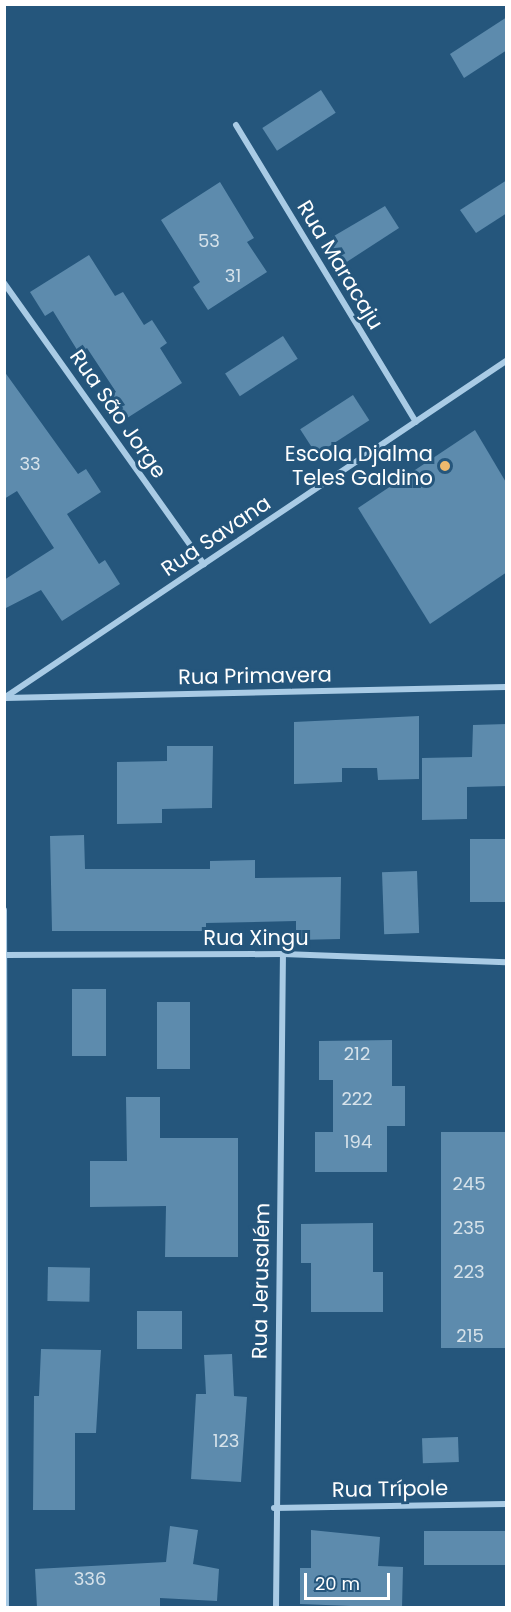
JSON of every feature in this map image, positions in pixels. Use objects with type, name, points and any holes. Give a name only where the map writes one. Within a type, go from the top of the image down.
[{"type":"street","name":"Rua Maracaju","points":[[236,125],[416,422]]},
{"type":"street","name":"Rua São Jorge","points":[[4,282],[204,564]]},
{"type":"street","name":"Rua Savana","points":[[4,698],[507,361]]},
{"type":"street","name":"Rua Primavera","points":[[4,698],[507,687]]},
{"type":"street","points":[[4,910],[6,1608]]},
{"type":"street","name":"Rua Xingu","points":[[5,955],[283,954],[507,962]]},
{"type":"street","name":"Rua Jerusalém","points":[[276,1608],[274,1508],[283,954]]},
{"type":"street","name":"Rua Trípole","points":[[274,1508],[507,1504]]},
{"type":"building","points":[[507,17],[507,50],[464,78],[450,54]]},
{"type":"building","points":[[321,90],[336,113],[277,151],[262,128]]},
{"type":"building","points":[[507,180],[507,213],[476,233],[460,210]]},
{"type":"building","points":[[220,182],[254,238],[247,242],[267,272],[208,310],[193,287],[200,282],[161,220]]},
{"type":"building","points":[[385,206],[399,228],[342,265],[322,243]]},
{"type":"building","points":[[89,255],[115,296],[123,292],[144,325],[152,320],[167,343],[160,348],[182,383],[124,420],[109,396],[116,392],[87,348],[79,353],[53,311],[45,316],[30,292]]},
{"type":"building","points":[[283,336],[298,359],[240,396],[225,374]]},
{"type":"building","points":[[4,371],[78,474],[86,469],[101,492],[67,514],[99,564],[105,560],[120,584],[62,621],[41,590],[4,609],[4,580],[54,548],[17,491],[4,499]]},
{"type":"building","points":[[353,395],[369,420],[317,454],[300,429]]},
{"type":"building","points":[[475,430],[507,484],[507,572],[430,624],[358,508]]},
{"type":"building","points":[[419,716],[419,779],[378,780],[377,768],[342,768],[342,782],[294,784],[294,722]]},
{"type":"building","points":[[507,724],[507,786],[467,787],[467,819],[422,820],[422,758],[472,757],[473,725]]},
{"type":"building","points":[[167,746],[213,746],[212,808],[162,809],[162,823],[117,824],[117,762],[167,761]]},
{"type":"building","points":[[84,835],[85,869],[210,869],[210,861],[255,860],[255,878],[341,877],[340,939],[296,940],[296,921],[206,923],[206,931],[52,931],[50,836]]},
{"type":"building","points":[[470,839],[506,839],[506,902],[470,902]]},
{"type":"building","points":[[417,871],[419,933],[384,934],[382,872]]},
{"type":"building","points":[[72,989],[106,989],[106,1056],[72,1056]]},
{"type":"building","points":[[157,1002],[190,1002],[190,1069],[157,1069]]},
{"type":"building","points":[[392,1040],[392,1086],[405,1086],[405,1126],[387,1126],[387,1172],[315,1172],[315,1132],[333,1132],[333,1080],[319,1080],[319,1041]]},
{"type":"building","points":[[126,1097],[160,1097],[160,1138],[238,1138],[238,1257],[165,1257],[166,1206],[90,1207],[90,1161],[127,1161]]},
{"type":"building","points":[[441,1132],[506,1132],[506,1348],[441,1348]]},
{"type":"building","points":[[373,1223],[373,1272],[383,1272],[383,1312],[311,1312],[311,1263],[301,1263],[301,1224]]},
{"type":"building","points":[[48,1267],[90,1268],[89,1302],[47,1301]]},
{"type":"building","points":[[137,1311],[182,1311],[182,1349],[137,1349]]},
{"type":"building","points":[[41,1349],[101,1350],[96,1433],[75,1433],[75,1510],[33,1510],[34,1396],[39,1396]]},
{"type":"building","points":[[232,1354],[234,1396],[247,1397],[241,1482],[191,1479],[196,1394],[206,1394],[204,1355]]},
{"type":"building","points":[[458,1437],[459,1462],[423,1463],[422,1438]]},
{"type":"building","points":[[170,1526],[198,1530],[193,1564],[219,1569],[217,1601],[160,1598],[160,1608],[37,1608],[35,1569],[166,1562]]},
{"type":"building","points":[[311,1530],[380,1537],[378,1566],[403,1567],[402,1608],[300,1604],[300,1568],[311,1568]]},
{"type":"building","points":[[424,1531],[506,1531],[506,1565],[424,1565]]},
{"type":"place","name":"Escola Djalma Teles Galdino","points":[[445,466]]}]
